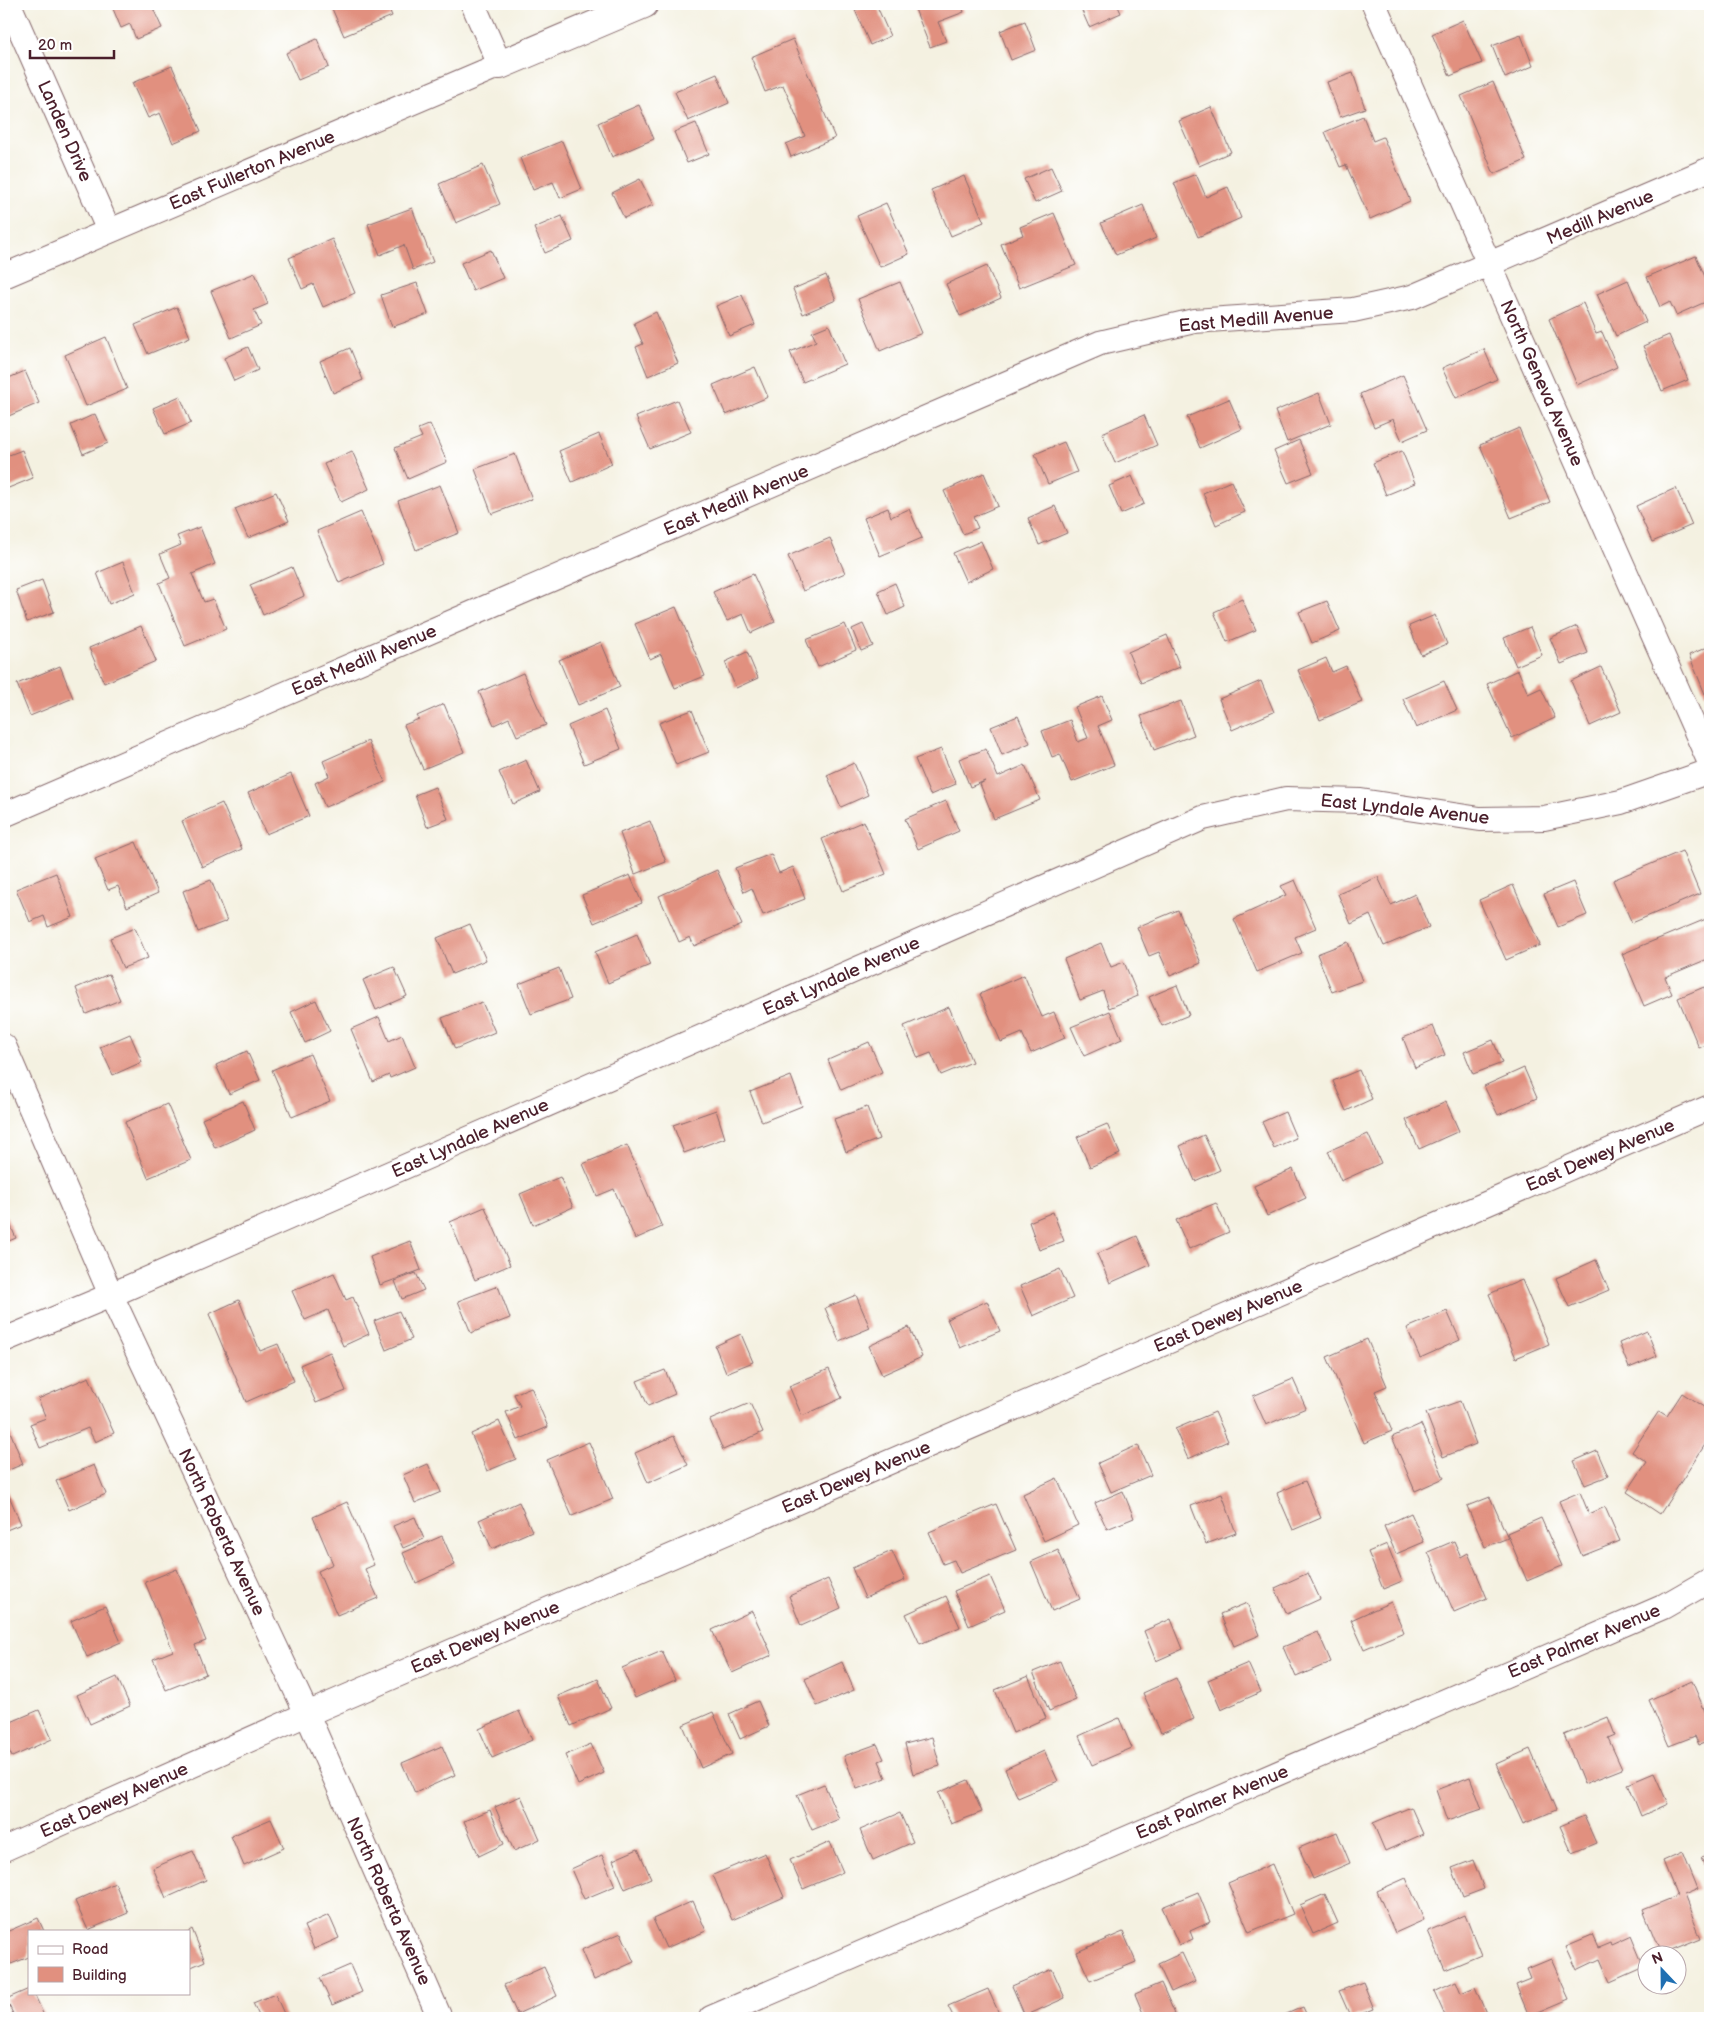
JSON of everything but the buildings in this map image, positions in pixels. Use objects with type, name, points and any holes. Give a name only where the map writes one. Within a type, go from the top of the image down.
[{"type":"street","name":"Landen Drive","points":[[9,4],[109,231]]},
{"type":"street","points":[[473,4],[500,65],[644,4]]},
{"type":"street","name":"North Geneva Avenue","points":[[1374,4],[1710,763]]},
{"type":"street","name":"East Fullerton Avenue","points":[[4,276],[500,65]]},
{"type":"street","name":"Medill Avenue","points":[[1490,265],[1710,169]]},
{"type":"street","name":"East Medill Avenue","points":[[4,815],[1100,343],[1194,321],[1353,310],[1412,297],[1490,265]]},
{"type":"street","name":"East Lyndale Avenue","points":[[4,1340],[1203,818],[1286,799],[1361,801],[1480,819],[1544,818],[1621,802],[1710,771]]},
{"type":"street","name":"North Roberta Avenue","points":[[4,1046],[111,1295],[307,1714],[440,2018]]},
{"type":"street","name":"East Dewey Avenue","points":[[4,1849],[307,1714],[1710,1107]]},
{"type":"street","name":"East Palmer Avenue","points":[[711,2018],[1664,1608],[1710,1580]]}]
